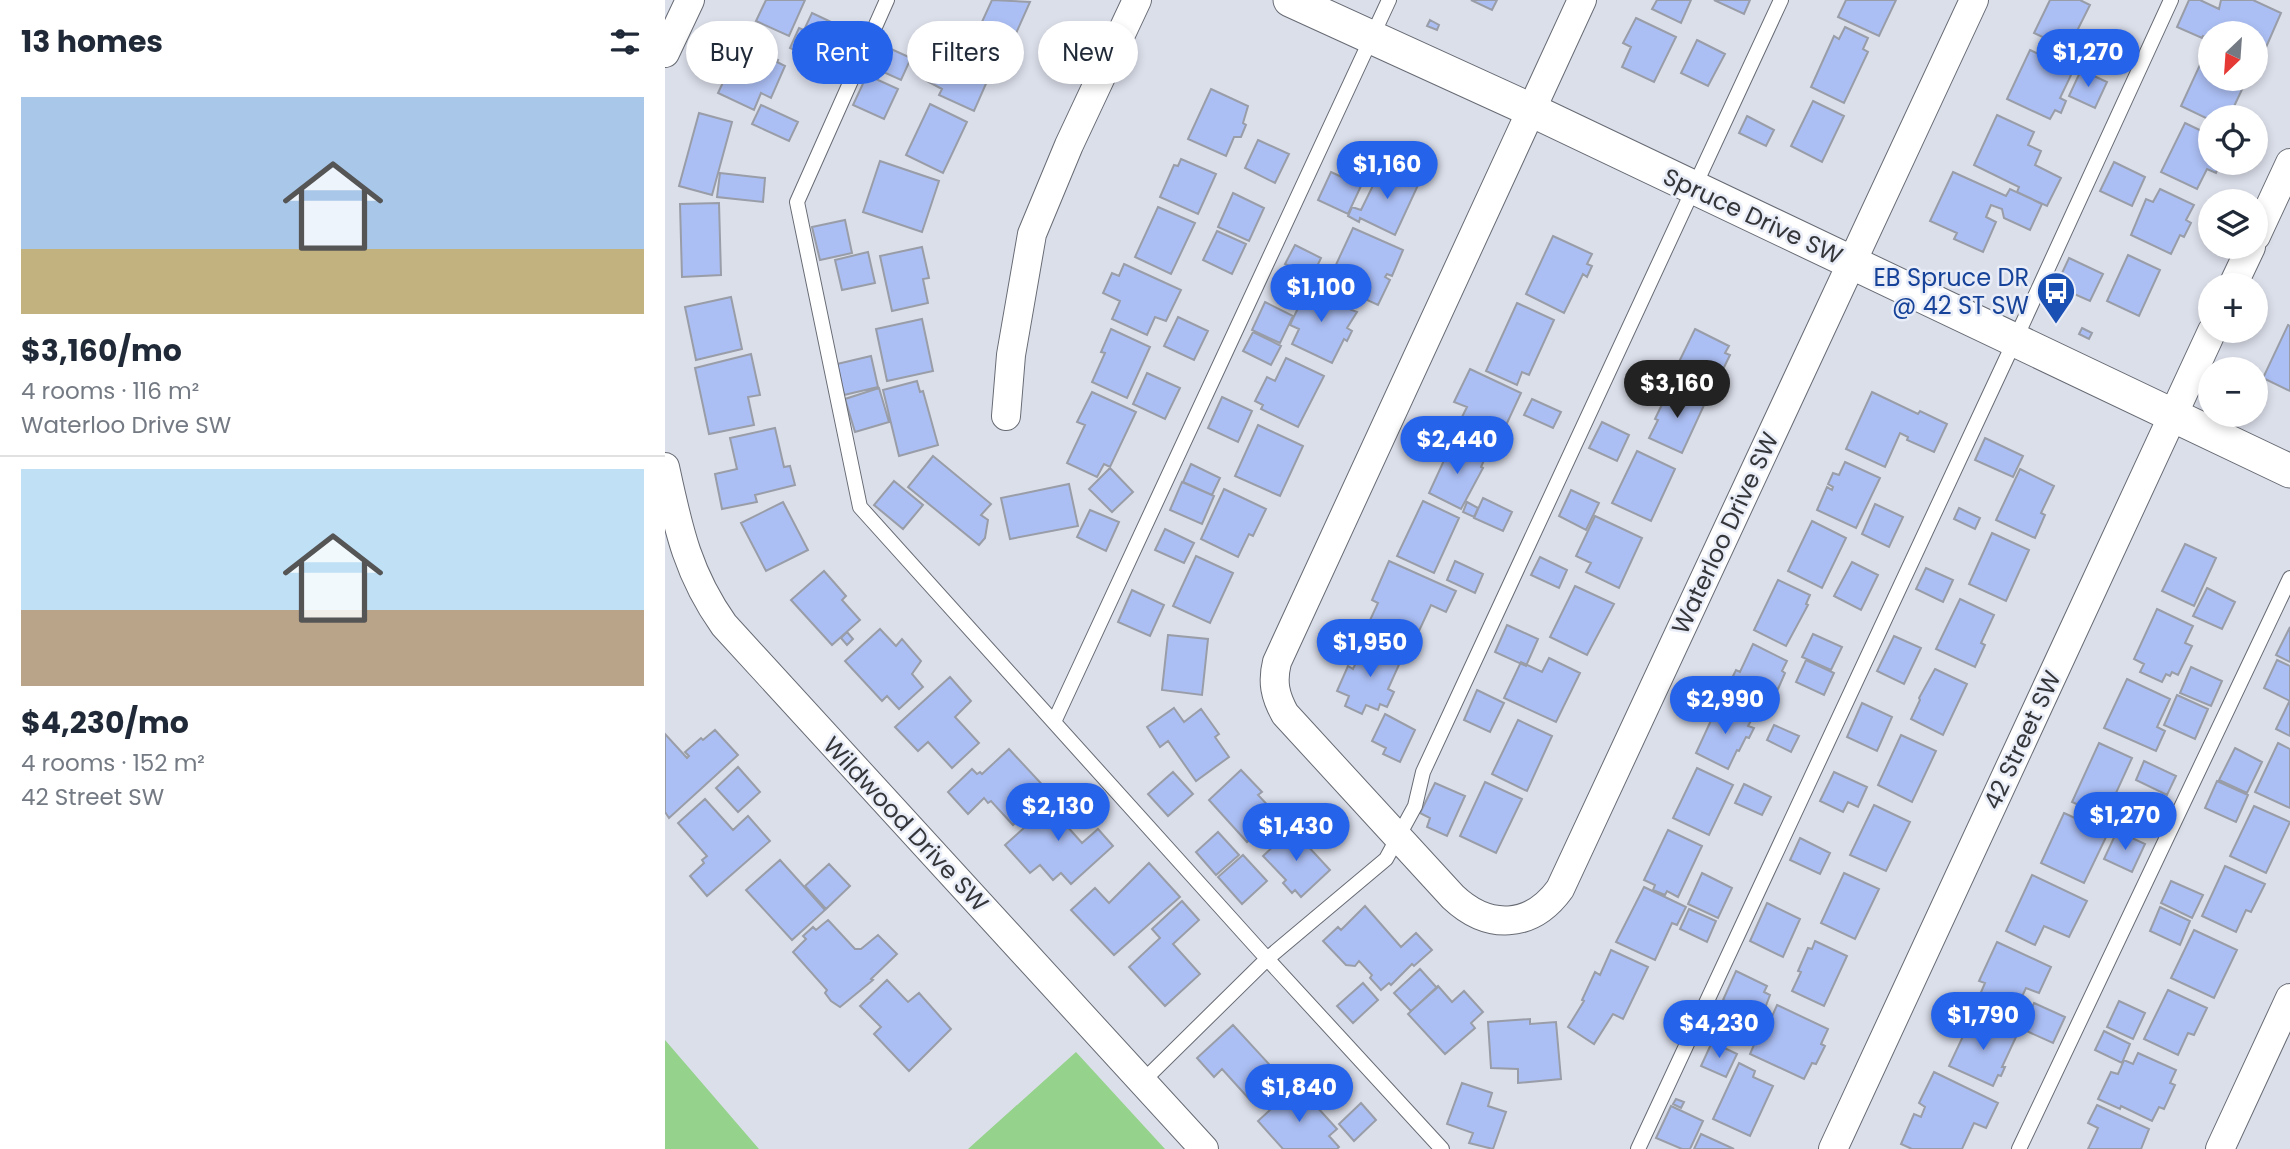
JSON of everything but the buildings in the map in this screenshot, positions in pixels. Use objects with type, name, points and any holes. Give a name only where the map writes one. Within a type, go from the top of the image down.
[{"type":"street","points":[[665,53],[690,0]]},
{"type":"street","points":[[1006,416],[1011,355],[1032,234],[1069,145],[1137,0]]},
{"type":"street","name":"Spruce Drive SW","points":[[1290,0],[1531,110],[2290,471]]},
{"type":"street","name":"Waterloo Drive SW","points":[[1582,0],[1277,662],[1274,676],[1274,689],[1285,714],[1453,897],[1475,914],[1502,921],[1516,919],[1541,909],[1552,900],[1566,877],[1974,0]]},
{"type":"street","points":[[2268,210],[2290,163]]},
{"type":"street","name":"42 Street SW","points":[[1833,1149],[2206,343]]},
{"type":"street","name":"Wildwood Drive SW","points":[[665,467],[677,523],[691,567],[711,607],[724,625],[1204,1149]]},
{"type":"street","points":[[2220,1149],[2290,998]]},
{"type":"lane","points":[[887,0],[797,202],[860,507],[1442,1149]]},
{"type":"lane","points":[[1054,722],[1389,0]]},
{"type":"lane","points":[[1142,1082],[1267,958],[1386,859],[1415,806],[1423,772],[1781,0]]},
{"type":"lane","points":[[1638,1149],[2171,0]]},
{"type":"lane","points":[[2019,1149],[2290,578]]},
{"type":"green space","points":[[665,1040],[759,1149],[665,1149]]},
{"type":"green space","points":[[1076,1052],[1165,1149],[968,1149]]},
{"type":"place","name":"EB Spruce DR @ 42 ST SW","points":[[2056,325]]}]
